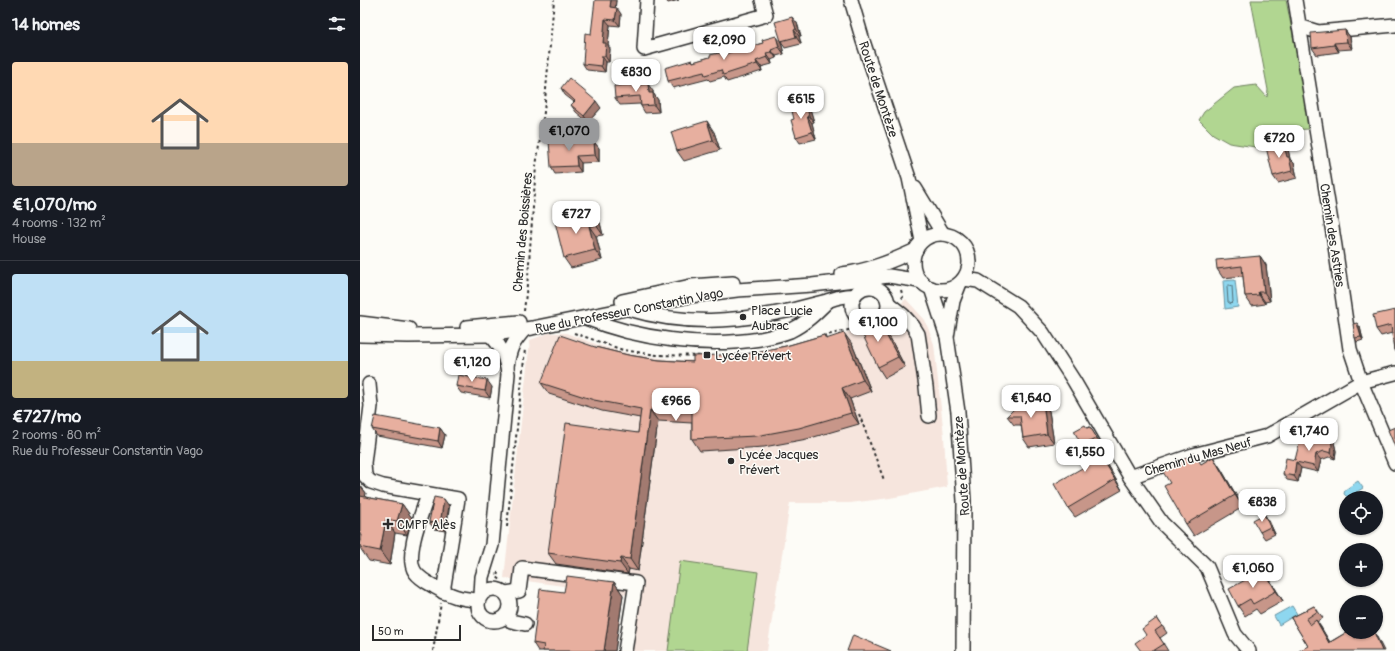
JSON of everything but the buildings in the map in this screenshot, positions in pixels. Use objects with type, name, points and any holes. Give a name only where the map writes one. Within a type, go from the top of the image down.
[{"type":"street","points":[[647,0],[644,49],[766,15],[762,0]]},
{"type":"street","name":"Route de Montèze","points":[[851,0],[863,41],[909,178],[919,246]]},
{"type":"street","name":"Chemin des Astries","points":[[1295,0],[1335,246],[1350,349],[1360,382],[1395,463]]},
{"type":"street","points":[[1299,26],[1318,32],[1395,25]]},
{"type":"street","name":"Route de Montèze","points":[[909,178],[943,234]]},
{"type":"street","points":[[936,234],[943,234],[952,236],[961,242],[966,249],[969,258],[964,277],[954,287],[946,290],[938,290],[926,285],[916,275],[913,258],[919,246],[936,234]]},
{"type":"street","name":"Rue du Professeur Constantin Vago","points":[[360,335],[490,335],[576,312],[691,286],[846,274],[888,263],[919,246]]},
{"type":"street","name":"Rue du Professeur Constantin Vago","points":[[360,323],[408,329],[523,326],[586,318],[690,296],[737,290],[812,285],[889,276],[926,285]]},
{"type":"street","points":[[874,288],[889,276]]},
{"type":"street","points":[[964,277],[978,281],[1018,306],[1043,333],[1078,387],[1130,477],[1162,523],[1207,567],[1235,634],[1249,651]]},
{"type":"street","name":"Route de Montèze","points":[[962,651],[964,501],[958,412],[947,337],[953,301],[964,277]]},
{"type":"street","points":[[926,285],[947,337]]},
{"type":"street","points":[[888,302],[888,309],[881,320],[869,324],[858,319],[851,308],[851,302],[854,296],[862,288],[874,288],[883,293],[888,302],[913,326],[918,334],[929,416]]},
{"type":"street","points":[[628,309],[648,315],[663,317],[689,320],[718,320],[756,317],[828,301],[846,295],[854,296]]},
{"type":"street","points":[[586,318],[605,326],[657,337],[710,342],[744,341],[789,332],[806,322],[828,301]]},
{"type":"street","points":[[507,367],[511,347],[523,326]]},
{"type":"street","points":[[490,335],[498,342],[504,354],[508,374],[492,545],[493,588]]},
{"type":"street","name":"Chemin du Mas Neuf","points":[[1130,477],[1193,455],[1267,436],[1360,382],[1395,373]]},
{"type":"street","points":[[369,384],[371,406],[364,463],[365,476],[371,482],[383,486],[458,499],[443,592]]},
{"type":"street","points":[[428,495],[413,544],[411,560],[413,567],[419,576],[443,592],[458,598],[480,597],[485,591],[498,588],[509,597],[511,606],[507,615],[498,621],[487,619],[479,611],[480,597],[482,576],[492,567]]},
{"type":"street","points":[[506,593],[519,591],[522,568],[636,583],[625,651]]},
{"type":"street","points":[[507,615],[511,621],[525,624]]},
{"type":"path","name":"Chemin des Boissières","points":[[523,326],[536,166],[544,112],[554,0]]},
{"type":"path","points":[[507,530],[526,345]]},
{"type":"path","points":[[859,414],[884,480]]},
{"type":"path","points":[[492,567],[497,577],[506,584],[520,587]]},
{"type":"path","points":[[433,651],[443,592]]},
{"type":"shaded area","name":"Lycée Jacques Prévert","points":[[906,299],[925,320],[934,344],[944,436],[947,487],[890,498],[850,503],[790,503],[767,651],[629,651],[638,596],[504,578],[530,340],[549,333],[566,333],[601,346],[631,354],[678,360],[737,360],[829,339],[848,332],[865,330],[882,321]]},
{"type":"green space","points":[[1251,0],[1286,0],[1303,86],[1308,129],[1271,132],[1262,148],[1229,143],[1213,134],[1199,120],[1204,112],[1234,88],[1256,85],[1267,97],[1268,90]]},
{"type":"green space","points":[[680,561],[758,572],[747,651],[668,651]]},
{"type":"water","points":[[1235,280],[1238,307],[1225,309],[1223,281]]},
{"type":"water","points":[[1358,481],[1363,488],[1358,491],[1345,490]]},
{"type":"water","points":[[1292,606],[1297,614],[1279,625],[1274,616]]},
{"type":"place","name":"Place Lucie Aubrac","points":[[743,317]]},
{"type":"place","name":"Lycée Prévert","points":[[707,355]]},
{"type":"place","name":"Lycée Jacques Prévert","points":[[731,461]]},
{"type":"place","name":"CMPP Alès","points":[[388,524]]}]
